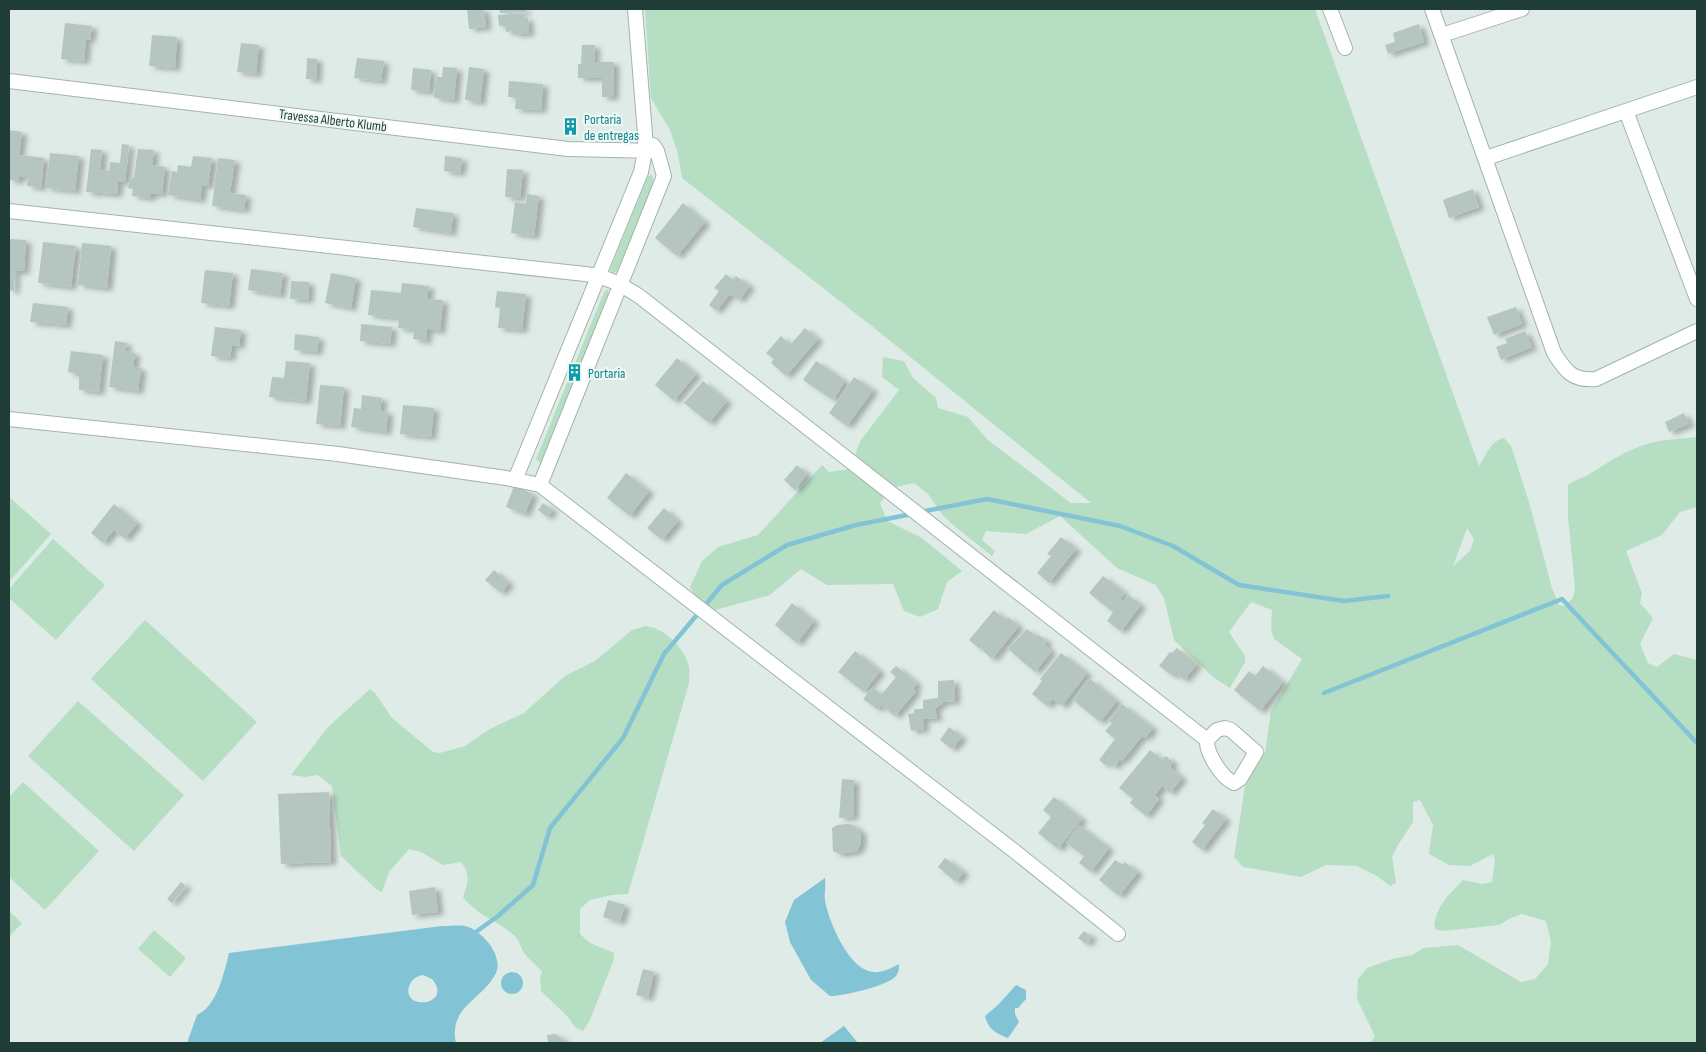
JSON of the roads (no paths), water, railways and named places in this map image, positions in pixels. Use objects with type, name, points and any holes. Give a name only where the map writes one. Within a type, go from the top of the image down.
[{"type":"street","points":[[540,485],[664,176],[651,151],[645,134],[635,9]]},
{"type":"street","points":[[1330,9],[1345,48]]},
{"type":"street","points":[[1432,9],[1554,353],[1571,375],[1583,380],[1596,379],[1697,331]]},
{"type":"street","points":[[1442,35],[1522,9]]},
{"type":"street","name":"Travessa Alberto Klumb","points":[[9,81],[568,149],[651,151]]},
{"type":"street","points":[[1486,158],[1697,87]]},
{"type":"street","points":[[1626,111],[1697,299]]},
{"type":"street","points":[[515,480],[651,151]]},
{"type":"street","points":[[9,211],[599,275],[621,284],[639,296],[1207,740]]},
{"type":"street","points":[[9,419],[338,454],[540,485],[1005,844],[1118,934]]},
{"type":"water","points":[[825,878],[827,910],[848,954],[864,969],[873,972],[884,971],[899,964],[898,973],[891,980],[865,990],[830,996],[811,980],[790,942],[785,922],[794,900]]},
{"type":"water","points":[[442,926],[465,926],[478,932],[490,944],[498,966],[490,982],[468,1004],[457,1020],[455,1030],[456,1043],[187,1043],[197,1015],[204,1011],[215,997],[229,953]],"holes":[[[423,975],[432,979],[437,988],[437,995],[432,1000],[425,1002],[418,1002],[412,999],[408,993],[413,980]]]},
{"type":"water","points":[[512,972],[520,975],[523,983],[520,991],[512,994],[504,991],[501,983],[504,975]]},
{"type":"water","points":[[1016,985],[1026,990],[1026,999],[1018,1008],[1015,1008],[1015,1014],[1019,1022],[1008,1038],[993,1030],[985,1016]]},
{"type":"water","points":[[844,1026],[858,1043],[820,1043]]},
{"type":"waterway","points":[[920,512],[987,499],[1120,526],[1173,546],[1239,585],[1344,601],[1388,596]]},
{"type":"waterway","points":[[473,934],[498,916],[533,885],[550,828],[623,738],[664,654],[722,585],[787,545],[856,525],[912,514]]},
{"type":"waterway","points":[[1324,693],[1562,599],[1697,743]]},
{"type":"place","name":"Portaria de entregas","points":[[570,127]]},
{"type":"place","name":"Portaria","points":[[574,373]]}]
